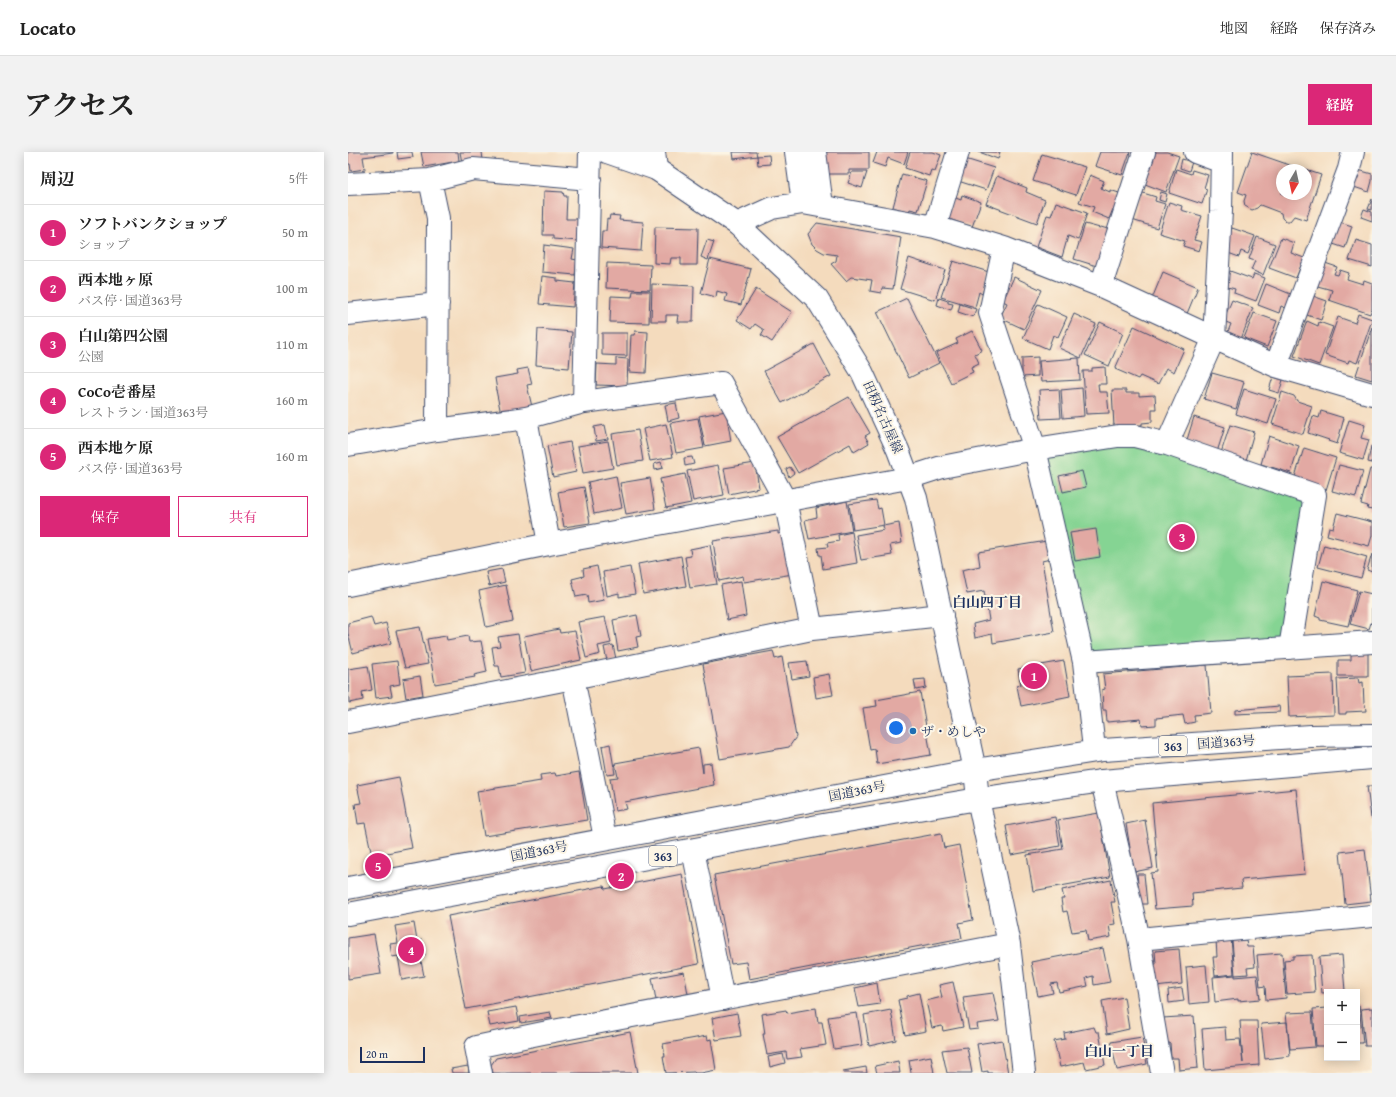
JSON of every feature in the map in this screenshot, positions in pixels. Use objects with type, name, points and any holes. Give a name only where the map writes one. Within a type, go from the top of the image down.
[{"type":"main road","points":[[584,402],[590,152]]},
{"type":"main road","name":"田籾名古屋線","points":[[607,152],[655,160],[737,224],[818,299],[862,372],[898,450],[916,498],[975,770],[978,800],[1009,944],[1024,1073]]},
{"type":"main road","points":[[796,152],[813,205]]},
{"type":"main road","points":[[813,205],[815,152]]},
{"type":"main road","points":[[936,227],[958,152]]},
{"type":"main road","points":[[1101,286],[1144,152]]},
{"type":"main road","points":[[1167,444],[1214,338],[1221,211],[1222,157],[1195,152]]},
{"type":"main road","points":[[1276,366],[1349,169],[1353,152]]},
{"type":"main road","points":[[348,184],[430,180],[473,169],[590,179]]},
{"type":"main road","points":[[430,180],[438,218],[437,430]]},
{"type":"main road","points":[[737,224],[772,208],[813,205],[936,227],[1004,248],[1101,286],[1276,366],[1372,394]]},
{"type":"main road","points":[[1004,248],[990,314],[1035,449],[1084,662],[1093,740]]},
{"type":"main road","points":[[348,314],[438,304]]},
{"type":"main road","points":[[348,445],[437,430],[526,418],[584,402],[721,383],[785,500],[812,630]]},
{"type":"main road","points":[[526,418],[549,544]]},
{"type":"main road","points":[[348,585],[549,544],[908,478],[942,467],[1035,449],[1118,436],[1135,436],[1167,444],[1315,495],[1290,648]]},
{"type":"main road","points":[[348,722],[812,630],[942,615]]},
{"type":"main road","points":[[1084,662],[1372,642]]},
{"type":"main road","points":[[574,678],[605,838]]},
{"type":"main road","name":"国道363号","points":[[348,888],[605,838],[975,770],[1103,750],[1311,736],[1372,735]]},
{"type":"main road","name":"国道363号","points":[[348,914],[823,825],[1102,781],[1372,758]]},
{"type":"main road","points":[[1102,781],[1139,939],[1162,1073]]},
{"type":"main road","points":[[693,850],[723,999]]},
{"type":"main road","points":[[1139,939],[1372,916]]},
{"type":"main road","points":[[481,1073],[476,1047],[1009,944]]},
{"type":"green space","points":[[1107,439],[1315,495],[1290,647],[1084,661],[1036,450]]},
{"type":"building","points":[[348,152],[393,153],[363,157],[365,169],[351,171],[350,164],[348,164]]},
{"type":"building","points":[[397,152],[412,152],[413,157],[398,159]]},
{"type":"building","points":[[421,152],[458,152],[459,161],[424,167]]},
{"type":"building","points":[[460,152],[482,152],[483,160],[462,163]]},
{"type":"building","points":[[733,152],[756,152],[757,156],[734,159]]},
{"type":"building","points":[[825,152],[869,152],[869,170],[849,170],[849,174],[825,174]]},
{"type":"building","points":[[877,152],[908,152],[904,164],[888,158],[885,167],[873,163]]},
{"type":"building","points":[[910,152],[933,152],[941,155],[935,171],[931,170],[929,176],[905,168]]},
{"type":"building","points":[[979,152],[1000,152],[998,159]]},
{"type":"building","points":[[1100,152],[1130,152],[1122,175],[1095,166]]},
{"type":"building","points":[[1156,152],[1167,152],[1179,156],[1166,192],[1145,184]]},
{"type":"building","points":[[1252,152],[1287,164],[1276,164],[1276,200],[1312,200],[1312,172],[1321,175],[1306,220],[1294,216],[1290,221],[1285,221],[1282,218],[1281,213],[1260,205],[1252,210],[1245,206],[1244,201],[1246,195],[1238,192]]},
{"type":"building","points":[[1042,154],[1085,167],[1076,195],[1033,181]]},
{"type":"building","points":[[769,155],[770,164],[758,165],[757,156]]},
{"type":"building","points":[[962,158],[994,168],[986,190],[955,180]]},
{"type":"building","points":[[1182,159],[1192,162],[1189,171],[1180,168]]},
{"type":"building","points":[[1176,169],[1191,174],[1192,170],[1208,175],[1204,188],[1207,189],[1202,204],[1169,193]]},
{"type":"building","points":[[1355,169],[1372,174],[1369,192],[1351,186]]},
{"type":"building","points":[[852,172],[867,172],[862,188],[848,183]]},
{"type":"building","points":[[902,174],[927,181],[918,211],[910,209],[909,212],[893,207]]},
{"type":"building","points":[[1090,175],[1104,181],[1101,188],[1110,192],[1110,190],[1125,195],[1118,211],[1113,209],[1109,219],[1092,212],[1094,207],[1079,202]]},
{"type":"building","points":[[997,176],[1027,188],[1026,192],[1045,200],[1037,223],[986,204]]},
{"type":"building","points":[[544,191],[563,192],[564,196],[567,196],[566,219],[580,219],[579,241],[553,239],[553,235],[543,235]]},
{"type":"building","points":[[1140,192],[1156,197],[1155,201],[1165,204],[1157,228],[1132,220]]},
{"type":"building","points":[[1161,192],[1167,194],[1165,202],[1159,200]]},
{"type":"building","points":[[962,195],[981,202],[972,227],[946,218],[953,197],[961,200]]},
{"type":"building","points":[[1372,199],[1372,210],[1368,209]]},
{"type":"building","points":[[1056,202],[1087,213],[1078,240],[1068,236],[1062,257],[1036,247],[1047,215],[1051,216]]},
{"type":"building","points":[[1169,202],[1182,206],[1181,210],[1202,216],[1194,240],[1202,242],[1199,251],[1183,246],[1185,241],[1159,233]]},
{"type":"building","points":[[1364,209],[1372,212],[1372,221],[1361,217]]},
{"type":"building","points":[[610,215],[620,216],[619,220],[643,222],[641,251],[601,248],[602,231],[606,231],[607,219],[609,220]]},
{"type":"building","points":[[1337,221],[1352,226],[1345,248],[1330,243]]},
{"type":"building","points":[[817,223],[901,237],[893,289],[882,288],[881,293],[870,291],[872,280],[851,277],[846,281],[831,264],[836,261],[837,255],[824,253],[812,244],[808,234]]},
{"type":"building","points":[[1085,224],[1111,230],[1100,267],[1074,259]]},
{"type":"building","points":[[655,227],[698,228],[697,265],[681,265],[681,258],[671,258],[670,264],[654,263]]},
{"type":"building","points":[[1232,228],[1255,236],[1248,254],[1241,251],[1239,257],[1223,251]]},
{"type":"building","points":[[1257,237],[1275,244],[1263,275],[1251,270],[1255,261],[1249,259]]},
{"type":"building","points":[[1281,238],[1294,243],[1291,253],[1304,258],[1296,278],[1269,268]]},
{"type":"building","points":[[707,240],[714,242],[708,260],[701,257]]},
{"type":"building","points":[[1356,240],[1372,245],[1372,267],[1349,260]]},
{"type":"building","points":[[544,245],[574,249],[572,259],[577,260],[575,275],[542,272]]},
{"type":"building","points":[[909,258],[945,270],[935,300],[900,289]]},
{"type":"building","points":[[710,259],[751,269],[741,305],[725,301],[727,294],[717,291],[716,297],[701,293]]},
{"type":"building","points":[[953,261],[989,272],[982,294],[979,292],[975,307],[941,297]]},
{"type":"building","points":[[1322,262],[1337,267],[1334,274],[1338,275],[1340,270],[1349,273],[1347,279],[1363,284],[1364,280],[1372,283],[1372,308],[1370,314],[1329,300],[1332,290],[1314,285]]},
{"type":"building","points":[[607,263],[651,265],[650,290],[606,288]]},
{"type":"building","points":[[1230,271],[1252,279],[1254,274],[1265,278],[1256,301],[1234,293],[1235,289],[1224,286]]},
{"type":"building","points":[[1163,272],[1198,287],[1186,316],[1151,301]]},
{"type":"building","points":[[542,276],[557,278],[557,281],[575,283],[573,307],[539,304]]},
{"type":"building","points":[[1014,277],[1042,290],[1024,329],[1000,318],[1007,303],[1003,301]]},
{"type":"building","points":[[652,284],[694,286],[693,322],[677,322],[678,315],[666,315],[666,321],[651,321]]},
{"type":"building","points":[[1266,284],[1293,295],[1288,309],[1281,306],[1279,313],[1258,305]]},
{"type":"building","points":[[756,289],[792,312],[772,342],[761,335],[764,330],[755,324],[751,329],[737,320]]},
{"type":"building","points":[[633,291],[650,291],[649,323],[610,322],[611,296],[632,297]]},
{"type":"building","points":[[1310,295],[1327,301],[1321,320],[1304,314]]},
{"type":"building","points":[[907,298],[939,363],[909,378],[877,312]]},
{"type":"building","points":[[939,298],[953,304],[951,310],[937,305]]},
{"type":"building","points":[[1232,300],[1253,308],[1241,339],[1227,334],[1231,324],[1223,321]]},
{"type":"building","points":[[960,304],[976,309],[973,317],[958,312]]},
{"type":"building","points":[[1038,304],[1067,317],[1058,337],[1053,335],[1048,349],[1023,338]]},
{"type":"building","points":[[1254,313],[1277,321],[1267,347],[1244,338]]},
{"type":"building","points":[[1074,314],[1096,324],[1081,358],[1059,348]]},
{"type":"building","points":[[1358,314],[1372,320],[1357,363],[1349,360],[1348,363],[1325,355],[1338,317],[1355,323]]},
{"type":"building","points":[[1307,321],[1318,326],[1319,322],[1333,327],[1319,365],[1294,356]]},
{"type":"building","points":[[1100,322],[1123,333],[1109,366],[1085,355]]},
{"type":"building","points":[[1134,326],[1184,349],[1174,372],[1166,368],[1158,384],[1140,376],[1138,379],[1115,369]]},
{"type":"building","points":[[1372,327],[1372,380],[1356,375]]},
{"type":"building","points":[[538,329],[572,332],[569,368],[536,365]]},
{"type":"building","points":[[635,331],[648,332],[646,373],[629,372],[631,335],[634,335]]},
{"type":"building","points":[[972,331],[982,350],[975,354],[979,363],[971,367],[973,372],[951,383],[936,353],[958,343],[956,339]]},
{"type":"building","points":[[602,333],[627,333],[627,356],[602,355]]},
{"type":"building","points":[[814,344],[831,376],[782,403],[764,371]]},
{"type":"building","points":[[1038,357],[1038,376],[1022,377],[1022,358]]},
{"type":"building","points":[[616,358],[628,359],[627,386],[596,385],[597,364],[616,365]]},
{"type":"building","points":[[1079,358],[1080,380],[1041,382],[1039,361]]},
{"type":"building","points":[[1105,367],[1106,384],[1098,384],[1099,392],[1107,392],[1109,413],[1086,414],[1083,371],[1092,371],[1092,368]]},
{"type":"building","points":[[528,368],[532,384],[527,385],[532,407],[501,414],[495,378],[518,374],[517,370]]},
{"type":"building","points":[[1212,373],[1244,382],[1236,409],[1204,399]]},
{"type":"building","points":[[1273,377],[1283,380],[1279,393],[1269,390]]},
{"type":"building","points":[[1082,388],[1084,416],[1063,418],[1061,390]]},
{"type":"building","points":[[1059,389],[1061,418],[1041,419],[1039,390]]},
{"type":"building","points":[[1244,389],[1276,399],[1268,424],[1236,414]]},
{"type":"building","points":[[1112,390],[1126,390],[1126,393],[1139,393],[1139,396],[1155,395],[1156,409],[1152,409],[1152,422],[1142,423],[1142,425],[1114,427]]},
{"type":"building","points":[[1282,392],[1294,396],[1297,401],[1312,406],[1303,434],[1272,424]]},
{"type":"building","points":[[849,397],[870,433],[865,436],[869,443],[854,452],[850,444],[798,473],[777,437]]},
{"type":"building","points":[[676,403],[679,418],[668,421],[665,405]]},
{"type":"building","points":[[726,411],[731,441],[705,446],[699,416]]},
{"type":"building","points":[[1321,411],[1344,418],[1337,444],[1308,433],[1313,416],[1319,418]]},
{"type":"building","points":[[1194,417],[1225,427],[1217,452],[1186,443]]},
{"type":"building","points":[[698,418],[704,448],[676,453],[670,423]]},
{"type":"building","points":[[1349,420],[1365,425],[1361,438],[1369,440],[1363,460],[1339,453]]},
{"type":"building","points":[[666,424],[673,457],[650,461],[643,429]]},
{"type":"building","points":[[605,425],[608,439],[596,441],[594,427]]},
{"type":"building","points":[[1230,425],[1254,432],[1245,464],[1220,456]]},
{"type":"building","points":[[638,430],[643,461],[617,465],[612,434]]},
{"type":"building","points":[[1269,436],[1299,446],[1291,473],[1261,464]]},
{"type":"building","points":[[608,441],[613,468],[583,473],[578,446]]},
{"type":"building","points":[[570,442],[576,472],[553,477],[547,446]]},
{"type":"building","points":[[1372,446],[1372,463],[1368,462]]},
{"type":"building","points":[[1304,448],[1336,458],[1326,490],[1294,480]]},
{"type":"building","points":[[692,457],[694,464],[685,466],[684,458]]},
{"type":"building","points":[[661,462],[663,468],[655,470],[654,464]]},
{"type":"building","points":[[755,463],[759,488],[729,494],[724,468]]},
{"type":"building","points":[[718,465],[724,495],[693,501],[687,471]]},
{"type":"building","points":[[1339,465],[1363,471],[1356,497],[1332,491]]},
{"type":"building","points":[[790,467],[794,473],[789,477],[786,469]]},
{"type":"building","points":[[1370,469],[1372,469],[1372,510],[1367,509],[1368,506],[1361,504]]},
{"type":"building","points":[[1082,471],[1086,487],[1063,492],[1059,476]]},
{"type":"building","points":[[685,474],[691,503],[666,508],[660,479]]},
{"type":"building","points":[[616,476],[622,508],[594,514],[588,482]]},
{"type":"building","points":[[650,478],[655,509],[626,514],[620,483]]},
{"type":"building","points":[[584,487],[590,523],[564,527],[558,492]]},
{"type":"building","points":[[876,500],[878,509],[881,508],[884,525],[853,530],[849,504]]},
{"type":"building","points":[[847,501],[852,531],[809,539],[805,520],[817,517],[816,508]]},
{"type":"building","points":[[1337,513],[1372,522],[1372,536],[1369,546],[1327,535],[1329,527],[1333,528]]},
{"type":"building","points":[[899,523],[902,543],[890,545],[892,555],[861,560],[856,535],[884,530],[883,526]]},
{"type":"building","points":[[1096,529],[1100,557],[1075,561],[1070,533]]},
{"type":"building","points":[[778,531],[778,534],[786,532],[793,574],[744,582],[743,576],[719,581],[713,541]]},
{"type":"building","points":[[852,532],[857,563],[823,569],[821,555],[819,555],[818,548],[828,547],[827,543],[839,541],[838,535]]},
{"type":"building","points":[[1047,541],[1050,559],[1042,561],[1054,632],[993,643],[992,634],[975,638],[973,624],[989,620],[984,591],[967,594],[962,570],[980,566],[978,552]]},
{"type":"building","points":[[710,545],[717,584],[690,588],[685,557],[691,556],[690,549]]},
{"type":"building","points":[[1324,545],[1367,557],[1361,578],[1318,567]]},
{"type":"building","points":[[1372,554],[1372,572],[1367,570]]},
{"type":"building","points":[[681,556],[686,586],[643,594],[638,564]]},
{"type":"building","points":[[597,566],[604,600],[588,603],[587,595],[576,597],[572,579],[584,576],[583,569]]},
{"type":"building","points":[[630,567],[635,594],[619,597],[619,593],[607,596],[603,572]]},
{"type":"building","points":[[502,569],[505,582],[489,586],[486,572]]},
{"type":"building","points":[[741,581],[746,616],[727,620],[721,585]]},
{"type":"building","points":[[1323,581],[1357,590],[1348,626],[1320,620],[1320,618],[1315,616]]},
{"type":"building","points":[[506,585],[513,621],[486,627],[479,591]]},
{"type":"building","points":[[1359,591],[1372,594],[1372,624],[1371,623],[1369,629],[1350,624]]},
{"type":"building","points":[[637,615],[641,636],[636,637],[638,647],[618,651],[613,620]]},
{"type":"building","points":[[371,617],[374,626],[386,623],[391,643],[353,653],[348,633],[348,623]]},
{"type":"building","points":[[605,617],[611,643],[598,646],[600,654],[586,658],[578,622]]},
{"type":"building","points":[[420,627],[428,664],[405,668],[396,631]]},
{"type":"building","points":[[559,629],[560,633],[575,631],[581,660],[531,671],[524,636]]},
{"type":"building","points":[[518,634],[525,673],[501,677],[499,666],[495,666],[492,647],[500,646],[498,637]]},
{"type":"building","points":[[446,636],[447,640],[468,636],[469,642],[481,641],[487,672],[474,675],[475,677],[435,684],[427,639]]},
{"type":"building","points":[[613,645],[616,659],[607,661],[604,647]]},
{"type":"building","points":[[773,651],[775,659],[782,657],[796,737],[789,747],[720,759],[703,664]]},
{"type":"building","points":[[1351,651],[1368,651],[1368,676],[1338,676],[1338,660],[1351,660]]},
{"type":"building","points":[[397,661],[400,684],[390,686],[392,696],[376,698],[372,664]]},
{"type":"building","points":[[807,661],[809,676],[792,679],[789,663]]},
{"type":"building","points":[[1064,661],[1070,696],[1021,706],[1017,686],[1021,685],[1018,669]]},
{"type":"building","points":[[1207,665],[1211,713],[1194,715],[1195,722],[1185,724],[1183,715],[1156,718],[1156,725],[1142,726],[1141,719],[1107,722],[1106,710],[1103,710],[1102,690],[1105,689],[1103,674]]},
{"type":"building","points":[[368,666],[372,690],[362,692],[363,700],[349,703],[348,669]]},
{"type":"building","points":[[829,674],[833,695],[816,698],[813,677]]},
{"type":"building","points":[[1333,674],[1334,715],[1289,717],[1287,676]]},
{"type":"building","points":[[420,676],[423,695],[406,698],[403,679]]},
{"type":"building","points":[[1358,678],[1359,683],[1363,682],[1364,704],[1366,711],[1346,712],[1346,714],[1339,714],[1337,679]]},
{"type":"building","points":[[925,679],[926,688],[916,690],[914,680]]},
{"type":"building","points":[[920,692],[931,755],[877,764],[875,749],[870,750],[863,708],[877,706],[876,700]]},
{"type":"building","points":[[1279,706],[1280,712],[1235,714],[1235,710]]},
{"type":"building","points":[[610,744],[615,774],[607,775],[602,746]]},
{"type":"building","points":[[699,748],[703,773],[703,764],[711,763],[714,785],[625,802],[627,809],[615,811],[610,778],[618,777],[615,763]]},
{"type":"building","points":[[579,772],[587,820],[484,836],[477,791],[541,781],[540,775],[555,773],[556,776]]},
{"type":"building","points":[[399,777],[412,848],[372,856],[365,823],[358,824],[355,804],[361,803],[357,785]]},
{"type":"building","points":[[1367,786],[1372,786],[1372,818],[1371,818]]},
{"type":"building","points":[[1296,789],[1305,874],[1241,880],[1242,888],[1192,893],[1193,906],[1155,909],[1151,873],[1158,872],[1152,803]]},
{"type":"building","points":[[1099,813],[1110,877],[1033,891],[1027,855],[1063,849],[1058,820]]},
{"type":"building","points":[[1055,817],[1060,846],[1011,855],[1006,826]]},
{"type":"building","points":[[1145,820],[1153,868],[1134,872],[1126,824]]},
{"type":"building","points":[[941,833],[944,848],[959,845],[973,920],[959,923],[962,938],[749,979],[746,962],[731,964],[714,875]]},
{"type":"building","points":[[1365,849],[1371,901],[1345,904],[1340,852]]},
{"type":"building","points":[[682,874],[699,964],[466,1009],[448,916],[604,886],[605,889]]},
{"type":"building","points":[[1137,874],[1144,874],[1147,904],[1140,904]]},
{"type":"building","points":[[1111,880],[1115,902],[1111,902],[1115,924],[1109,925],[1111,937],[1088,941],[1086,930],[1072,932],[1067,911],[1063,912],[1061,899],[1064,899],[1062,890]]},
{"type":"building","points":[[414,923],[417,941],[422,940],[425,955],[420,956],[424,976],[402,980],[398,956],[392,957],[390,944],[398,943],[395,926]]},
{"type":"building","points":[[374,934],[381,974],[348,979],[348,938]]},
{"type":"building","points":[[1231,938],[1234,974],[1215,976],[1213,957],[1217,957],[1216,939]]},
{"type":"building","points":[[1246,940],[1247,947],[1253,947],[1255,967],[1247,968],[1248,974],[1235,975],[1232,941]]},
{"type":"building","points":[[1103,948],[1110,982],[1094,985],[1093,976],[1086,978],[1088,986],[1059,992],[1057,983],[1051,984],[1053,993],[1038,996],[1031,962]]},
{"type":"building","points":[[1179,949],[1182,984],[1155,987],[1153,965],[1156,964],[1155,951]]},
{"type":"building","points":[[1282,953],[1286,998],[1266,1000],[1265,986],[1260,987],[1257,955]]},
{"type":"building","points":[[1312,955],[1315,992],[1287,994],[1284,960],[1293,959],[1293,956]]},
{"type":"building","points":[[1342,955],[1345,989],[1324,989],[1324,993],[1322,993],[1319,957]]},
{"type":"building","points":[[1206,965],[1209,1002],[1189,1004],[1186,967]]},
{"type":"building","points":[[684,972],[688,994],[656,1000],[652,978]]},
{"type":"building","points":[[1235,975],[1235,977],[1257,975],[1260,999],[1238,1001],[1238,999],[1215,1002],[1213,977]]},
{"type":"building","points":[[953,982],[963,1027],[943,1031],[942,1026],[932,1028],[926,1001],[942,997],[939,985]]},
{"type":"building","points":[[877,983],[880,1004],[859,1007],[855,988]]},
{"type":"building","points":[[1182,988],[1184,1001],[1169,1003],[1168,990]]},
{"type":"building","points":[[919,993],[926,1031],[905,1035],[898,1000]]},
{"type":"building","points":[[993,993],[999,1021],[977,1024],[978,1029],[969,1030],[963,997]]},
{"type":"building","points":[[1124,997],[1129,1029],[1107,1034],[1102,1001]]},
{"type":"building","points":[[516,1007],[519,1021],[490,1026],[487,1012]]},
{"type":"building","points":[[816,1008],[818,1022],[822,1022],[826,1045],[800,1049],[802,1057],[787,1059],[786,1052],[767,1055],[763,1034],[765,1034],[762,1014],[786,1010],[787,1013]]},
{"type":"building","points":[[1324,1008],[1324,1046],[1316,1046],[1313,1009]]},
{"type":"building","points":[[1372,1008],[1372,1046],[1365,1046],[1361,1009]]},
{"type":"building","points":[[891,1010],[896,1040],[869,1046],[864,1015]]},
{"type":"building","points":[[550,1012],[552,1018],[521,1023],[520,1017]]},
{"type":"building","points":[[1312,1012],[1315,1047],[1290,1049],[1286,1013]]},
{"type":"building","points":[[737,1013],[741,1036],[716,1040],[712,1018]]},
{"type":"building","points":[[857,1013],[862,1045],[834,1049],[828,1017]]},
{"type":"building","points":[[1360,1014],[1363,1043],[1360,1043]]},
{"type":"building","points":[[1194,1016],[1198,1068],[1179,1070],[1178,1058],[1171,1058],[1170,1043],[1165,1044],[1163,1018]]},
{"type":"building","points":[[1240,1021],[1257,1021],[1259,1065],[1205,1070],[1202,1029],[1225,1027],[1226,1040],[1240,1039],[1243,1063]]},
{"type":"building","points":[[1287,1022],[1290,1056],[1265,1059],[1261,1024]]},
{"type":"building","points":[[1094,1027],[1096,1032],[1099,1032],[1105,1065],[1086,1069],[1084,1062],[1060,1067],[1054,1041],[1065,1039],[1064,1033]]},
{"type":"building","points":[[630,1032],[638,1073],[493,1073],[491,1065],[496,1058]]},
{"type":"building","points":[[707,1036],[708,1040],[711,1039],[716,1070],[701,1073],[666,1073],[663,1056],[665,1056],[663,1044]]},
{"type":"building","points":[[1142,1037],[1147,1064],[1117,1070],[1111,1042]]},
{"type":"building","points":[[1002,1040],[1008,1073],[988,1073],[988,1071],[982,1072],[977,1044]]},
{"type":"building","points":[[967,1047],[972,1073],[947,1073],[942,1050]]},
{"type":"building","points":[[783,1054],[785,1063],[770,1067],[768,1057]]},
{"type":"building","points":[[931,1056],[934,1073],[911,1073],[909,1060]]},
{"type":"building","points":[[898,1061],[900,1073],[877,1073],[875,1066]]},
{"type":"building","points":[[468,1066],[469,1073],[452,1073],[451,1069]]},
{"type":"building","points":[[866,1067],[867,1073],[843,1073],[843,1071]]},
{"type":"place","name":"白山第四公園","points":[[1182,537]]},
{"type":"place","name":"ソフトバンクショップ","points":[[1034,676]]},
{"type":"place","name":"ザ・めしや","points":[[913,731]]},
{"type":"place","name":"西本地ケ原","points":[[378,866]]},
{"type":"place","name":"西本地ヶ原","points":[[621,876]]},
{"type":"place","name":"CoCo壱番屋","points":[[411,950]]},
{"type":"district","name":"白山四丁目","points":[[987,602]]},
{"type":"district","name":"白山一丁目","points":[[1119,1051]]}]
